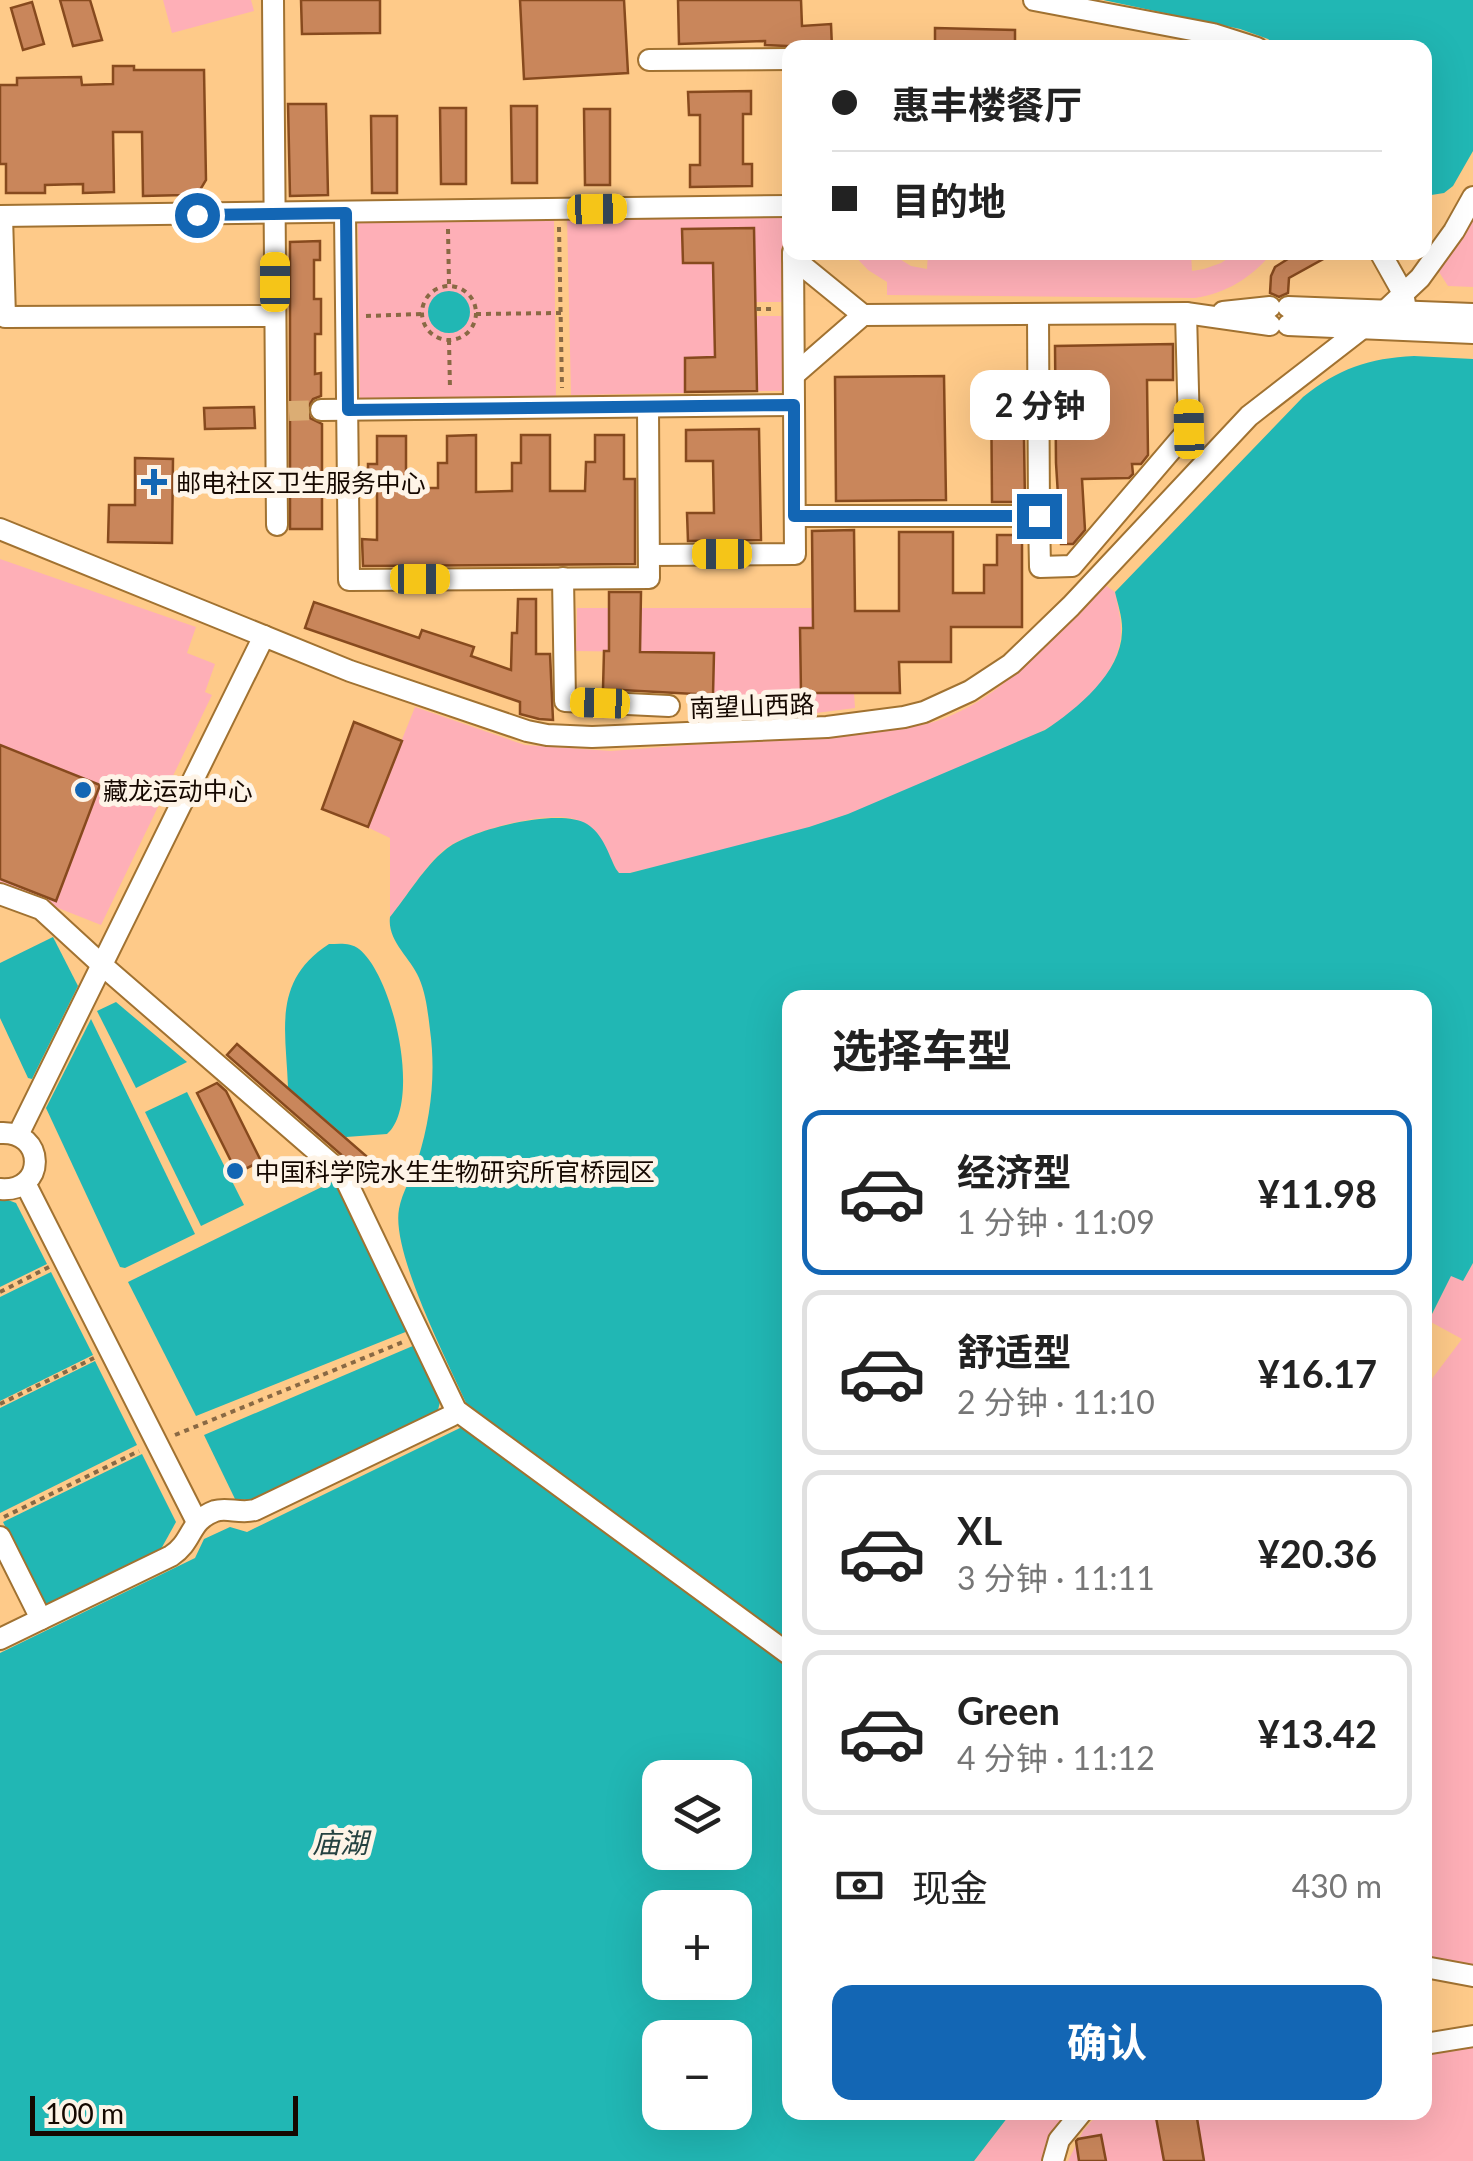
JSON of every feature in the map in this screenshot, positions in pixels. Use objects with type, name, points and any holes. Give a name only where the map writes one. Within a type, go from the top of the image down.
[{"type":"street","points":[[273,0],[275,316],[282,411],[277,525]]},
{"type":"street","points":[[1034,0],[1232,40]]},
{"type":"street","points":[[649,60],[782,59]]},
{"type":"street","name":"南望山西路","points":[[0,529],[350,671],[546,735],[592,737],[826,727],[924,712],[970,692],[1011,664],[1071,606],[1249,416],[1363,326],[1402,310],[1473,197]]},
{"type":"street","points":[[275,316],[5,317],[1,216],[782,206]]},
{"type":"street","points":[[346,213],[349,580],[649,578],[648,407]]},
{"type":"street","points":[[649,554],[795,554],[793,260]]},
{"type":"street","points":[[799,260],[863,315]]},
{"type":"street","points":[[1383,260],[1402,310]]},
{"type":"street","points":[[794,375],[863,315],[1279,316],[1402,310],[1473,314]]},
{"type":"street","points":[[1279,316],[1363,326],[1402,310],[1473,333]]},
{"type":"street","points":[[1038,314],[1040,567],[1072,566],[1189,429],[1194,314]]},
{"type":"street","points":[[322,410],[794,405]]},
{"type":"street","points":[[794,516],[1039,516]]},
{"type":"street","points":[[563,578],[565,702],[668,706]]},
{"type":"street","points":[[0,1189],[9,1190],[25,1183],[35,1166],[32,1148],[9,1134],[102,966],[264,636]]},
{"type":"street","points":[[0,894],[41,909],[343,1174],[456,1410],[782,1649]]},
{"type":"street","points":[[25,1183],[196,1520]]},
{"type":"street","points":[[0,1639],[178,1551],[196,1520],[220,1508],[237,1512],[255,1510],[451,1416],[456,1410]]},
{"type":"street","points":[[0,1537],[41,1619]]},
{"type":"street","points":[[1432,1968],[1473,1976]]},
{"type":"street","points":[[1432,2043],[1473,2036]]},
{"type":"street","points":[[1052,2161],[1059,2140],[1075,2120]]},
{"type":"path","points":[[558,210],[563,408]]},
{"type":"path","points":[[448,212],[448,285]]},
{"type":"path","points":[[448,285],[465,290],[472,297],[476,314],[470,331],[449,340],[435,337],[421,314],[426,296],[448,285]]},
{"type":"path","points":[[476,314],[561,313]]},
{"type":"path","points":[[347,316],[421,314]]},
{"type":"path","points":[[449,340],[451,409]]},
{"type":"path","points":[[0,1292],[64,1259]]},
{"type":"path","points":[[0,1520],[157,1443],[420,1334]]},
{"type":"path","points":[[0,1404],[110,1350]]},
{"type":"shaded area","points":[[163,0],[251,0],[254,11],[172,33]]},
{"type":"shaded area","points":[[782,213],[787,302],[756,302],[754,228],[683,229],[683,263],[713,263],[715,357],[685,358],[685,393],[571,395],[567,217]]},
{"type":"shaded area","points":[[1473,213],[1473,287],[1448,286],[1439,272]]},
{"type":"shaded area","points":[[554,217],[556,399],[360,401],[358,219]]},
{"type":"shaded area","points":[[859,260],[901,260],[927,269],[928,260],[1191,260],[1192,271],[1226,260],[1265,260],[1238,283],[1195,298],[887,295],[887,282]]},
{"type":"shaded area","points":[[756,316],[787,316],[788,391],[757,391]]},
{"type":"shaded area","name":"藏龙运动中心","points":[[0,559],[196,627],[187,653],[215,664],[205,692],[212,695],[101,925],[0,885]]},
{"type":"shaded area","points":[[1101,582],[1115,592],[1120,616],[1121,637],[1111,667],[1091,695],[1075,709],[1021,742],[843,816],[630,873],[619,873],[597,836],[586,825],[567,817],[531,819],[489,829],[444,850],[390,917],[390,838],[367,827],[415,707],[525,745],[611,751],[912,727],[952,715],[995,690],[1033,657]]},
{"type":"shaded area","points":[[577,608],[609,608],[609,633],[640,633],[641,608],[812,608],[813,628],[800,629],[801,693],[854,693],[855,708],[793,716],[716,719],[713,653],[576,651]]},
{"type":"shaded area","points":[[1473,1263],[1473,1969],[1432,1961],[1432,1379],[1462,1339],[1432,1323],[1432,1315],[1451,1275],[1463,1280]]},
{"type":"shaded area","points":[[1473,2046],[1473,2161],[1068,2161],[1093,2120],[1432,2120],[1432,2052]]},
{"type":"shaded area","points":[[1006,2120],[1064,2120],[1043,2161],[974,2161]]},
{"type":"water","points":[[1103,0],[1473,0],[1473,151],[1453,186],[1432,195],[1432,40],[1269,40],[1240,29]]},
{"type":"water","points":[[449,291],[464,297],[470,312],[464,327],[449,333],[434,327],[428,312],[434,297]]},
{"type":"water","name":"庙湖","points":[[1398,357],[1473,359],[1473,1263],[1463,1281],[1451,1276],[1432,1314],[1432,990],[782,990],[782,2120],[1006,2120],[974,2161],[0,2161],[0,1653],[195,1558],[204,1539],[230,1527],[247,1532],[464,1426],[466,1403],[422,1306],[399,1228],[400,1203],[426,1127],[432,1063],[423,990],[392,934],[390,917],[423,873],[445,850],[473,835],[514,823],[556,818],[574,819],[593,828],[619,873],[630,873],[848,814],[1045,730],[1083,701],[1114,662],[1122,627],[1115,592],[1303,397],[1342,372]]},
{"type":"water","points":[[53,937],[78,986],[32,1079],[28,1078],[0,1018],[0,963]]},
{"type":"water","points":[[329,944],[348,944],[359,949],[383,985],[392,1012],[403,1069],[402,1096],[397,1118],[387,1134],[346,1137],[288,1087],[285,1026],[290,990],[311,958]]},
{"type":"water","points":[[116,1002],[187,1062],[136,1088],[97,1011]]},
{"type":"water","points":[[91,1019],[195,1234],[125,1268],[120,1267],[46,1108]]},
{"type":"water","points":[[187,1092],[244,1205],[201,1226],[145,1112]]},
{"type":"water","points":[[336,1180],[408,1331],[196,1416],[128,1282]]},
{"type":"water","points":[[0,1197],[16,1203],[47,1264],[0,1287]]},
{"type":"water","points":[[51,1272],[93,1355],[0,1401],[0,1297]]},
{"type":"water","points":[[415,1345],[440,1402],[437,1414],[250,1500],[235,1499],[204,1435]]},
{"type":"water","points":[[95,1361],[137,1445],[0,1513],[0,1408]]},
{"type":"water","points":[[142,1454],[176,1522],[161,1549],[45,1608],[3,1522]]},
{"type":"building","points":[[60,0],[90,0],[102,40],[73,46]]},
{"type":"building","points":[[301,0],[380,0],[380,33],[302,34]]},
{"type":"building","points":[[520,0],[624,0],[628,73],[524,79]]},
{"type":"building","points":[[678,0],[801,0],[802,26],[831,24],[832,40],[782,40],[782,46],[765,45],[765,41],[679,44]]},
{"type":"building","points":[[32,2],[44,44],[23,50],[11,8]]},
{"type":"building","points":[[935,28],[1015,30],[1015,40],[935,40]]},
{"type":"building","points":[[113,66],[134,66],[134,70],[204,70],[206,180],[200,190],[185,195],[143,196],[142,132],[113,132],[114,192],[83,193],[83,184],[45,185],[45,193],[6,193],[6,164],[0,164],[0,85],[17,85],[17,78],[81,77],[82,85],[113,84]]},
{"type":"building","points":[[751,91],[751,114],[743,114],[743,164],[752,164],[752,186],[690,187],[690,165],[700,165],[700,115],[689,115],[688,92]]},
{"type":"building","points":[[288,104],[326,104],[328,195],[290,196]]},
{"type":"building","points":[[511,106],[537,106],[537,183],[512,183]]},
{"type":"building","points":[[440,108],[466,108],[466,184],[441,184]]},
{"type":"building","points":[[584,109],[610,109],[610,185],[585,185]]},
{"type":"building","points":[[371,116],[397,116],[397,193],[372,193]]},
{"type":"building","points":[[754,228],[757,391],[685,392],[685,358],[715,357],[713,263],[683,263],[682,229]]},
{"type":"building","points":[[320,241],[320,260],[314,260],[314,299],[321,299],[321,334],[315,334],[315,374],[321,373],[321,396],[313,399],[307,409],[310,418],[322,424],[322,529],[290,529],[290,242]]},
{"type":"building","points":[[1286,260],[1322,260],[1289,278],[1288,293],[1279,297],[1270,293],[1275,267]]},
{"type":"building","points":[[1173,344],[1173,380],[1147,380],[1148,455],[1141,464],[1132,464],[1133,474],[1129,478],[1082,479],[1085,530],[1073,544],[1061,544],[1055,346]]},
{"type":"building","points":[[944,376],[946,500],[836,501],[835,377]]},
{"type":"building","points":[[991,378],[1023,378],[1025,502],[992,502]]},
{"type":"building","points":[[254,407],[255,428],[205,429],[204,408]]},
{"type":"building","points":[[759,429],[761,540],[688,541],[687,513],[714,513],[713,461],[686,461],[686,430]]},
{"type":"building","points":[[476,435],[476,492],[512,491],[512,463],[521,463],[521,435],[550,435],[550,491],[585,491],[586,462],[595,462],[595,435],[624,435],[624,479],[635,479],[635,564],[363,566],[362,539],[377,540],[377,492],[368,492],[368,464],[377,464],[377,436],[406,436],[406,488],[438,488],[438,463],[447,463],[447,436]]},
{"type":"building","name":"邮电社区卫生服务中心","points":[[135,458],[173,459],[172,543],[108,542],[109,505],[135,505]]},
{"type":"building","points":[[854,530],[855,611],[899,611],[899,532],[953,532],[953,593],[984,593],[984,565],[997,565],[997,535],[1022,535],[1022,627],[951,627],[951,662],[899,662],[900,693],[801,693],[800,628],[813,628],[812,531]]},
{"type":"building","points":[[609,592],[641,592],[640,652],[714,653],[713,695],[603,689],[604,651],[609,651]]},
{"type":"building","points":[[518,599],[536,599],[536,654],[550,654],[553,720],[520,714],[520,702],[305,628],[314,602],[419,638],[422,630],[474,647],[471,656],[511,670]]},
{"type":"building","points":[[354,722],[402,741],[368,827],[322,809]]},
{"type":"building","points":[[0,745],[100,785],[56,901],[0,879]]},
{"type":"building","points":[[237,1044],[380,1168],[364,1185],[352,1164],[227,1055]]},
{"type":"building","points":[[217,1083],[226,1091],[261,1161],[237,1173],[197,1093]]},
{"type":"building","points":[[1156,2120],[1197,2120],[1204,2161],[1164,2161]]},
{"type":"building","points":[[1101,2135],[1106,2161],[1079,2161],[1076,2141]]},
{"type":"tunnel","points":[[289,411],[321,410]]},
{"type":"place","name":"邮电社区卫生服务中心","points":[[154,482]]},
{"type":"place","name":"藏龙运动中心","points":[[83,790]]},
{"type":"place","name":"中国科学院水生生物研究所官桥园区","points":[[235,1171]]},
{"type":"route","points":[[197,215],[346,213],[348,410],[794,405],[794,516],[1039,516]]}]
